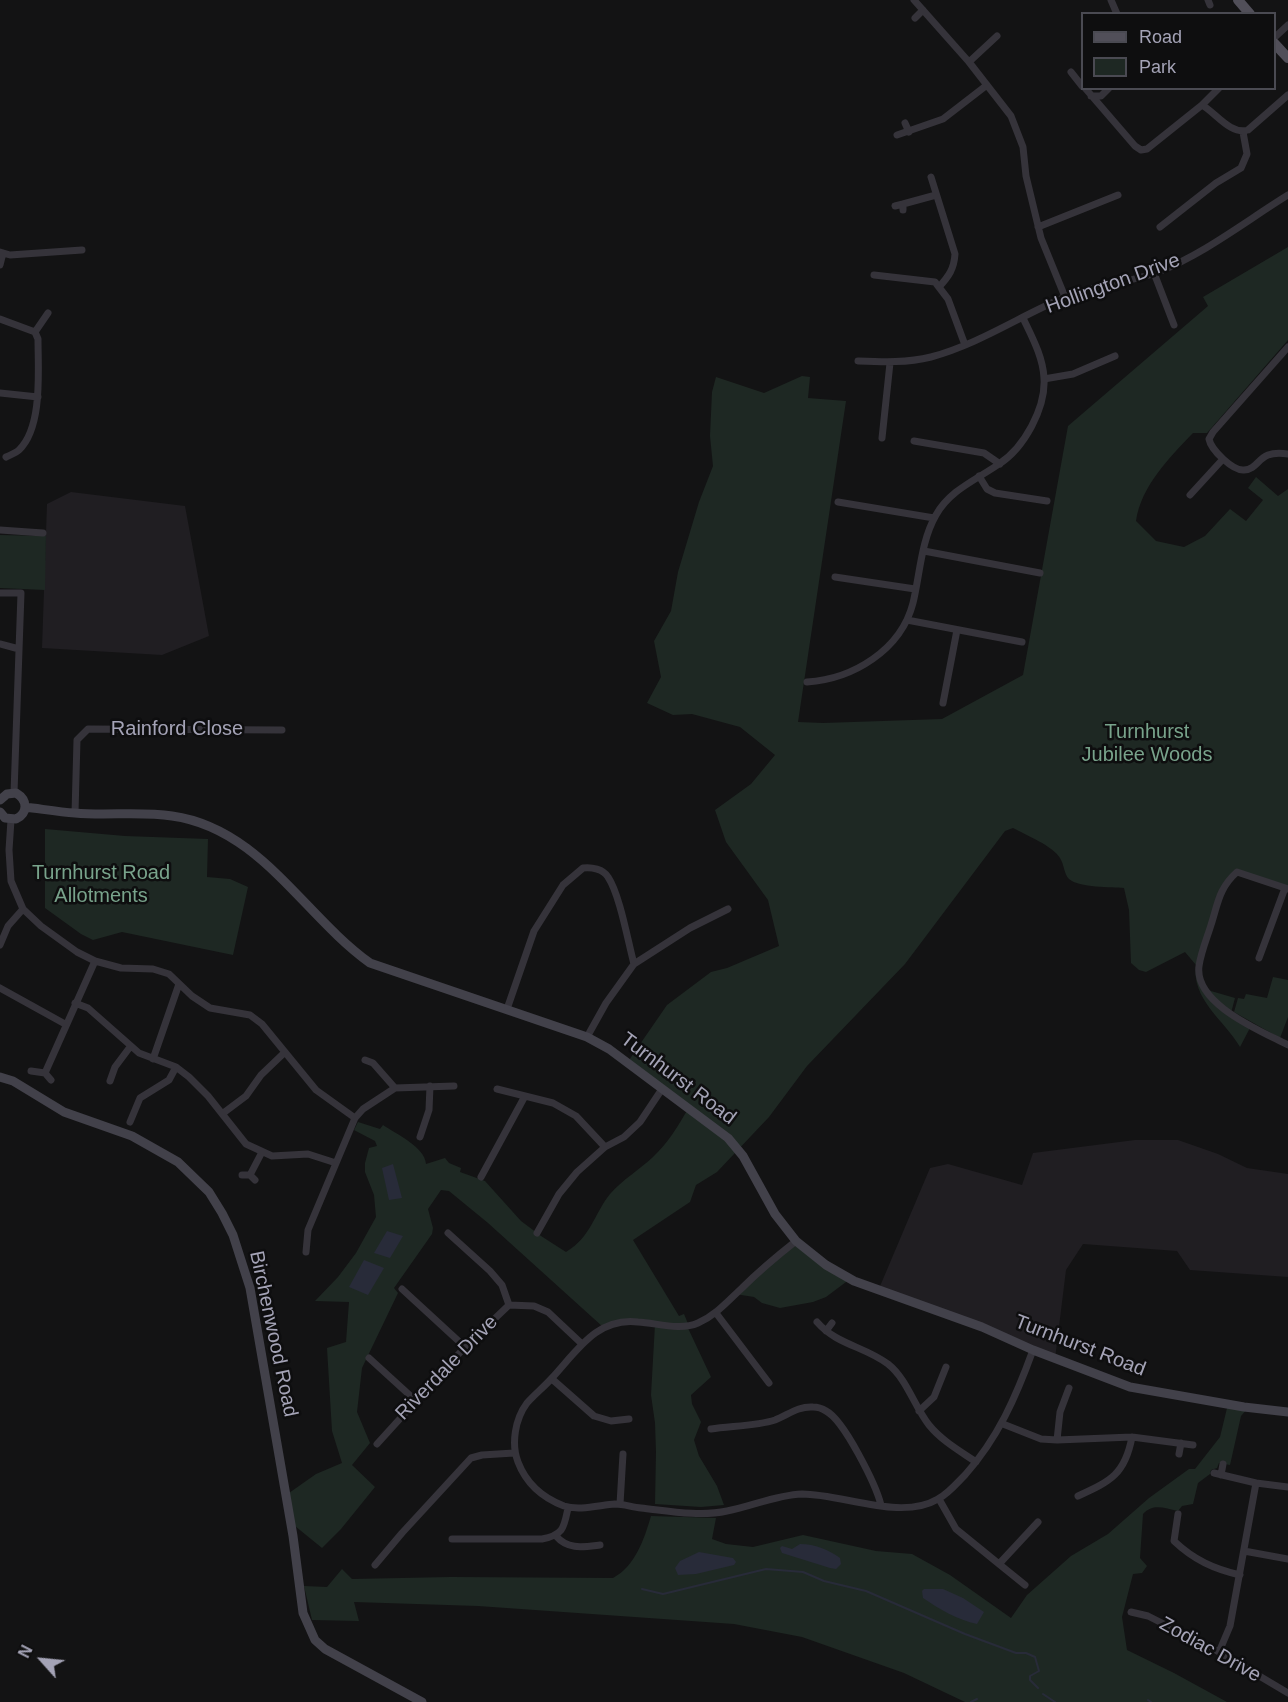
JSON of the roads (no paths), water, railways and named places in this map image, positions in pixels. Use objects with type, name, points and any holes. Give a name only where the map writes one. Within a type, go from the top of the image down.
[{"type":"main road","points":[[1238,0],[1248,12]]},
{"type":"main road","points":[[1276,42],[1288,58]]},
{"type":"street","points":[[914,0],[969,62],[1011,116],[1023,147],[1026,176],[1038,227],[1065,297]]},
{"type":"street","points":[[915,18],[923,10]]},
{"type":"street","points":[[1276,40],[1288,26]]},
{"type":"street","points":[[969,62],[997,36]]},
{"type":"street","points":[[1071,72],[1081,84]]},
{"type":"street","points":[[897,135],[943,119],[987,85]]},
{"type":"street","points":[[1086,90],[1141,150],[1147,149],[1202,105],[1217,90]]},
{"type":"street","points":[[1091,96],[1101,96],[1107,90]]},
{"type":"street","points":[[1202,105],[1230,127],[1243,132],[1288,95]]},
{"type":"street","points":[[905,123],[909,132]]},
{"type":"street","points":[[1160,227],[1216,183],[1241,168],[1247,154],[1243,132]]},
{"type":"street","points":[[931,177],[955,254],[950,274],[939,287]]},
{"type":"street","points":[[901,207],[936,195]]},
{"type":"street","points":[[1038,227],[1118,195]]},
{"type":"street","name":"Hollington Drive","points":[[858,361],[890,363],[930,357],[965,345],[1065,297],[1098,286],[1154,273],[1187,258],[1288,195]]},
{"type":"street","points":[[1109,199],[1114,207]]},
{"type":"street","points":[[0,265],[2,252],[10,255],[82,250]]},
{"type":"street","points":[[1154,273],[1174,325]]},
{"type":"street","points":[[880,285],[878,275],[928,279],[935,282],[948,299],[965,345]]},
{"type":"street","points":[[35,332],[48,313]]},
{"type":"street","points":[[807,682],[837,677],[870,661],[889,644],[907,620],[934,518],[950,496],[1000,464],[1028,432],[1040,408],[1044,379],[1040,359],[1023,318]]},
{"type":"street","points":[[0,319],[35,332],[38,339],[38,397],[30,432],[19,451],[6,457]]},
{"type":"street","points":[[1288,347],[1210,435],[1210,444],[1223,459],[1238,469],[1248,469],[1270,453],[1288,454]]},
{"type":"street","points":[[1044,379],[1073,374],[1115,356]]},
{"type":"street","points":[[882,438],[890,363]]},
{"type":"street","points":[[0,393],[38,397]]},
{"type":"street","points":[[914,441],[928,440],[984,453],[1000,464]]},
{"type":"street","points":[[1190,495],[1223,459]]},
{"type":"street","points":[[979,476],[987,489],[995,493],[1033,494],[1047,501]]},
{"type":"street","points":[[838,502],[934,518]]},
{"type":"street","points":[[0,530],[43,533]]},
{"type":"street","points":[[924,551],[1040,573]]},
{"type":"street","points":[[841,587],[839,578],[915,589]]},
{"type":"street","points":[[0,593],[21,592],[14,741],[14,793]]},
{"type":"street","points":[[907,620],[1022,642]]},
{"type":"street","points":[[943,704],[957,630]]},
{"type":"street","points":[[0,645],[19,648]]},
{"type":"street","points":[[937,690],[945,692]]},
{"type":"street","name":"Rainford Close","points":[[75,813],[77,740],[88,729],[282,730]]},
{"type":"street","points":[[0,800],[7,794],[14,793],[23,799],[26,807],[22,815],[11,820],[5,818],[0,812]]},
{"type":"street","name":"Turnhurst Road","points":[[26,807],[75,813],[172,816],[212,827],[247,848],[278,874],[351,950],[370,963],[587,1037],[609,1049],[728,1138],[743,1156],[775,1215],[796,1241],[826,1264],[864,1285],[982,1327],[1033,1350],[1130,1387],[1244,1407],[1288,1412]]},
{"type":"street","points":[[11,820],[9,850],[11,880],[23,909],[41,926],[77,952],[95,961],[121,968],[153,969],[169,974],[192,996],[210,1008],[250,1015],[262,1024],[316,1090],[355,1118]]},
{"type":"street","points":[[507,1009],[534,931],[562,885],[583,868],[598,869],[608,876],[618,903],[634,964]]},
{"type":"street","points":[[1259,958],[1286,888],[1237,872],[1224,883],[1199,966],[1203,986],[1220,1006],[1245,1023],[1288,1045]]},
{"type":"street","points":[[0,945],[8,926],[23,909]]},
{"type":"street","points":[[587,1037],[606,1003],[634,964],[690,928],[728,909]]},
{"type":"street","points":[[45,1073],[95,961]]},
{"type":"street","points":[[153,1059],[179,984]]},
{"type":"street","points":[[0,988],[65,1024]]},
{"type":"street","points":[[75,1003],[88,1008],[139,1053],[176,1067],[208,1096],[246,1144],[277,1157],[308,1154],[336,1163]]},
{"type":"street","points":[[110,1081],[115,1067],[130,1047]]},
{"type":"street","points":[[222,1114],[246,1096],[261,1075],[284,1053]]},
{"type":"street","points":[[376,1056],[369,1062],[394,1088]]},
{"type":"street","points":[[130,1122],[140,1098],[169,1080],[176,1067]]},
{"type":"street","points":[[31,1071],[45,1073],[51,1080]]},
{"type":"street","name":"Birchenwood Road","points":[[0,1077],[13,1081],[64,1112],[132,1136],[178,1162],[209,1192],[233,1235],[250,1288],[303,1613],[315,1640],[325,1649],[422,1702]]},
{"type":"street","points":[[420,1137],[429,1110],[430,1086]]},
{"type":"street","points":[[306,1252],[308,1230],[355,1118],[363,1109],[394,1088],[454,1086]]},
{"type":"street","points":[[497,1089],[553,1103],[576,1116],[605,1147]]},
{"type":"street","points":[[537,1233],[559,1194],[577,1172],[605,1147],[624,1137],[640,1122],[662,1089]]},
{"type":"street","points":[[481,1177],[525,1096]]},
{"type":"street","points":[[249,1176],[262,1152]]},
{"type":"street","points":[[448,1233],[502,1285],[509,1305]]},
{"type":"street","points":[[299,1236],[308,1237]]},
{"type":"street","points":[[796,1241],[762,1268],[716,1313],[701,1322],[685,1326],[636,1321],[615,1322],[599,1329],[582,1344],[526,1404],[516,1426],[514,1453],[521,1470],[536,1489],[554,1502],[568,1508],[620,1504],[684,1512],[726,1511],[772,1498],[801,1494],[903,1508],[924,1505],[939,1499],[958,1483],[1003,1424],[1017,1395],[1033,1350]]},
{"type":"street","points":[[402,1289],[465,1347]]},
{"type":"street","name":"Riverdale Drive","points":[[376,1444],[465,1347],[509,1305],[534,1306],[549,1312],[582,1344]]},
{"type":"street","points":[[716,1313],[769,1383]]},
{"type":"street","points":[[817,1322],[836,1339],[866,1351],[888,1365],[898,1375],[919,1411],[939,1436],[976,1462]]},
{"type":"street","points":[[826,1331],[832,1323]]},
{"type":"street","points":[[369,1358],[415,1400]]},
{"type":"street","points":[[919,1411],[934,1397],[946,1367]]},
{"type":"street","points":[[552,1378],[594,1416],[611,1421],[629,1419]]},
{"type":"street","points":[[1057,1440],[1060,1412],[1069,1397],[1069,1388]]},
{"type":"street","points":[[711,1429],[774,1420],[798,1408],[814,1407],[827,1411],[835,1418],[849,1439],[877,1489],[881,1505]]},
{"type":"street","points":[[1003,1424],[1041,1439],[1132,1437],[1193,1445]]},
{"type":"street","points":[[1078,1496],[1118,1474],[1128,1455],[1132,1437]]},
{"type":"street","points":[[1179,1454],[1182,1443]]},
{"type":"street","points":[[375,1565],[471,1458],[514,1453]]},
{"type":"street","points":[[620,1504],[623,1454]]},
{"type":"street","points":[[1223,1464],[1218,1474],[1288,1487]]},
{"type":"street","points":[[1219,1652],[1230,1626],[1257,1483]]},
{"type":"street","points":[[939,1499],[956,1529],[1025,1585]]},
{"type":"street","points":[[452,1539],[542,1539],[555,1536],[563,1528],[568,1508]]},
{"type":"street","points":[[1178,1514],[1174,1541],[1185,1552],[1206,1565],[1240,1575]]},
{"type":"street","points":[[999,1564],[1038,1522]]},
{"type":"street","points":[[555,1536],[561,1542],[575,1547],[600,1545]]},
{"type":"street","points":[[1244,1551],[1288,1559]]},
{"type":"street","name":"Zodiac Drive","points":[[1131,1612],[1148,1616],[1219,1652],[1288,1692]]},
{"type":"water","points":[[393,1164],[402,1198],[389,1200],[382,1168]]},
{"type":"water","points":[[387,1231],[403,1236],[390,1258],[374,1253]]},
{"type":"water","points":[[364,1260],[384,1268],[368,1295],[349,1287]]},
{"type":"water","points":[[800,1544],[826,1550],[840,1558],[841,1564],[836,1569],[830,1568],[782,1553],[780,1548],[782,1546],[792,1549]]},
{"type":"water","points":[[699,1552],[733,1558],[736,1562],[734,1565],[696,1574],[678,1575],[675,1568],[680,1561]]},
{"type":"water","points":[[924,1589],[943,1589],[963,1598],[984,1612],[977,1624],[963,1620],[923,1598]]},
{"type":"waterway","points":[[642,1589],[663,1594],[766,1569],[803,1572],[824,1581],[866,1591],[965,1634],[1016,1653],[1026,1653],[1035,1657],[1039,1671],[1030,1676],[1030,1680],[1038,1688]]},
{"type":"waterway","points":[[1043,1694],[1055,1702]]},
{"type":"waterway","points":[[971,1702],[977,1699]]},
{"type":"park label","name":"Turnhurst Jubilee Woods","points":[[1147,744]]},
{"type":"park label","name":"Turnhurst Road Allotments","points":[[101,884]]}]
